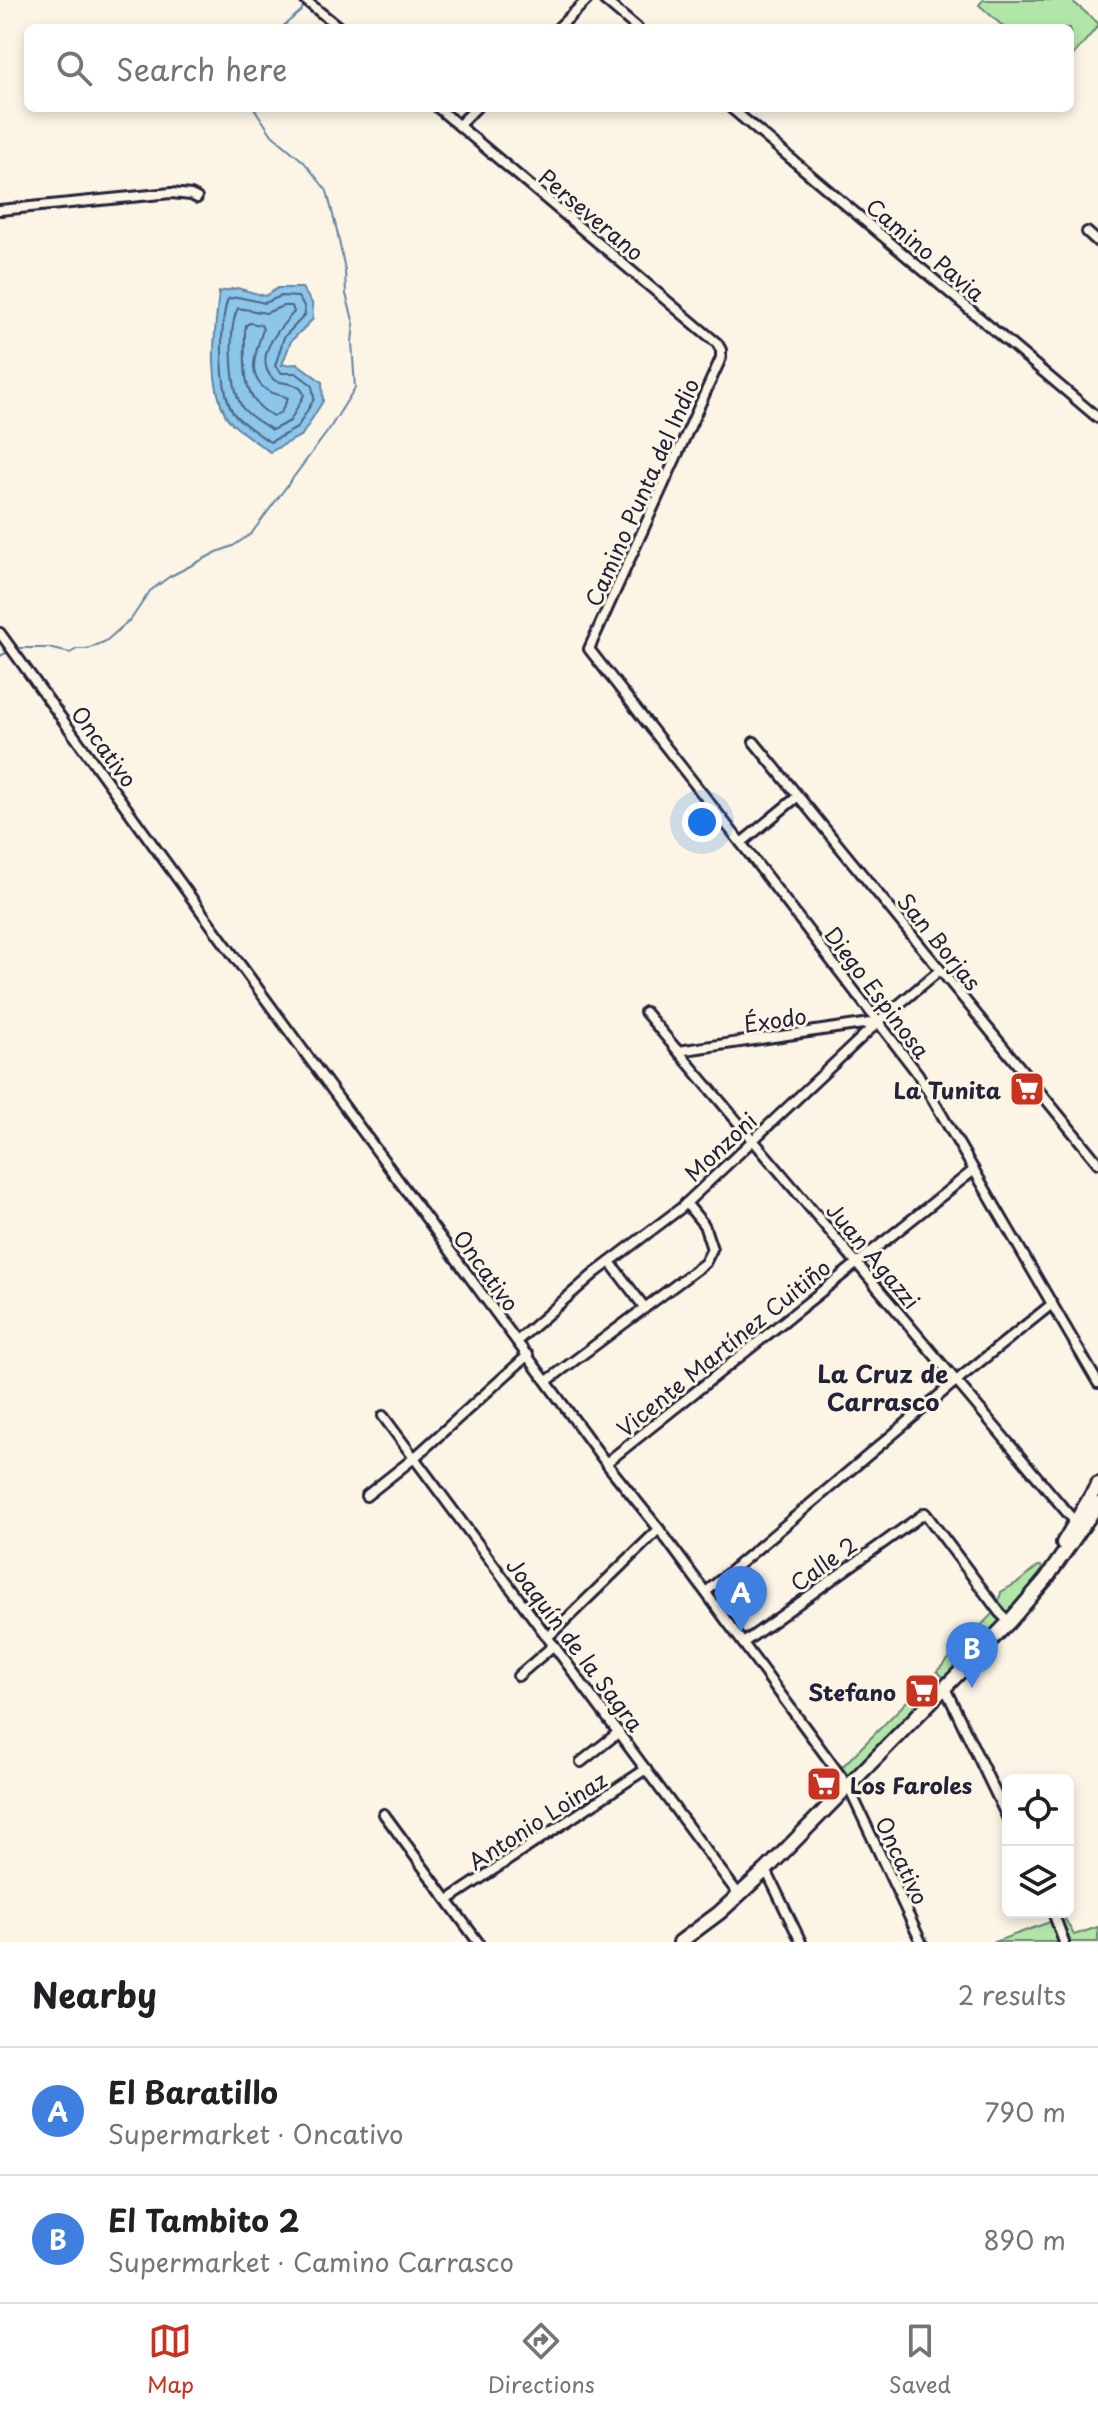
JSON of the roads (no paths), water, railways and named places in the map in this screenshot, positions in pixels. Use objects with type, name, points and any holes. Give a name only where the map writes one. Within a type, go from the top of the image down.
[{"type":"main road","points":[[680,1942],[719,1913],[766,1870],[1009,1622],[1040,1584],[1078,1526],[1098,1484]]},
{"type":"main road","points":[[1078,1526],[1098,1504]]},
{"type":"main road","points":[[1078,1526],[1098,1522]]},
{"type":"street","points":[[305,0],[335,24]]},
{"type":"street","points":[[562,24],[587,0]]},
{"type":"street","points":[[604,0],[632,24]]},
{"type":"street","name":"Perseverano","points":[[443,112],[717,343],[721,350]]},
{"type":"street","points":[[459,125],[472,112]]},
{"type":"street","name":"Camino Pavia","points":[[736,112],[1098,418]]},
{"type":"street","points":[[0,210],[171,193],[197,198]]},
{"type":"street","points":[[1087,232],[1098,242]]},
{"type":"street","name":"Camino Punta del Indio","points":[[589,649],[721,358],[721,350]]},
{"type":"street","name":"Oncativo","points":[[0,633],[606,1463],[659,1529],[848,1786],[921,1942]]},
{"type":"street","name":"Diego Espinosa","points":[[589,649],[918,1074],[1098,1383]]},
{"type":"street","name":"San Borjas","points":[[754,742],[1098,1163]]},
{"type":"street","points":[[741,843],[797,797]]},
{"type":"street","name":"Monzoni","points":[[517,1341],[686,1203],[878,1022],[940,970]]},
{"type":"street","name":"Juan Agazzi","points":[[645,1012],[1078,1526]]},
{"type":"street","name":"Éxodo","points":[[678,1051],[878,1022]]},
{"type":"street","name":"Vicente Martínez Cuitiño","points":[[606,1463],[974,1170]]},
{"type":"street","points":[[547,1381],[705,1263],[712,1249],[704,1225],[686,1203]]},
{"type":"street","points":[[610,1262],[645,1308]]},
{"type":"street","points":[[706,1592],[1052,1304]]},
{"type":"street","points":[[366,1496],[414,1458],[528,1355]]},
{"type":"street","name":"Joaquín de la Sagra","points":[[383,1416],[739,1895]]},
{"type":"street","name":"Calle 2","points":[[743,1643],[925,1513],[1009,1622]]},
{"type":"street","points":[[518,1676],[659,1529]]},
{"type":"street","points":[[945,1688],[1002,1807]]},
{"type":"street","points":[[581,1762],[619,1732]]},
{"type":"street","name":"Antonio Loinaz","points":[[448,1900],[646,1769]]},
{"type":"street","points":[[384,1814],[478,1942]]},
{"type":"street","points":[[766,1870],[801,1942]]},
{"type":"street","points":[[1055,1918],[1064,1942]]},
{"type":"water","points":[[237,288],[265,296],[278,288],[302,288],[312,303],[313,319],[291,341],[282,365],[298,364],[322,382],[323,401],[302,435],[270,452],[229,420],[216,387],[214,355],[219,292]]},
{"type":"waterway","points":[[286,24],[301,11],[305,3]]},
{"type":"waterway","points":[[20,648],[49,648],[70,653],[106,641],[132,618],[150,591],[169,577],[251,534],[328,431],[355,388],[354,324],[327,191],[304,162],[272,135],[257,112]]},
{"type":"waterway","points":[[0,656],[8,652]]},
{"type":"place","name":"La Tunita","points":[[1027,1089]]},
{"type":"place","name":"El Baratillo","points":[[741,1632]]},
{"type":"place","name":"El Tambito 2","points":[[972,1688]]},
{"type":"place","name":"Stefano","points":[[922,1691]]},
{"type":"place","name":"Los Faroles","points":[[824,1784]]},
{"type":"district","name":"La Cruz de Carrasco","points":[[883,1387]]}]
